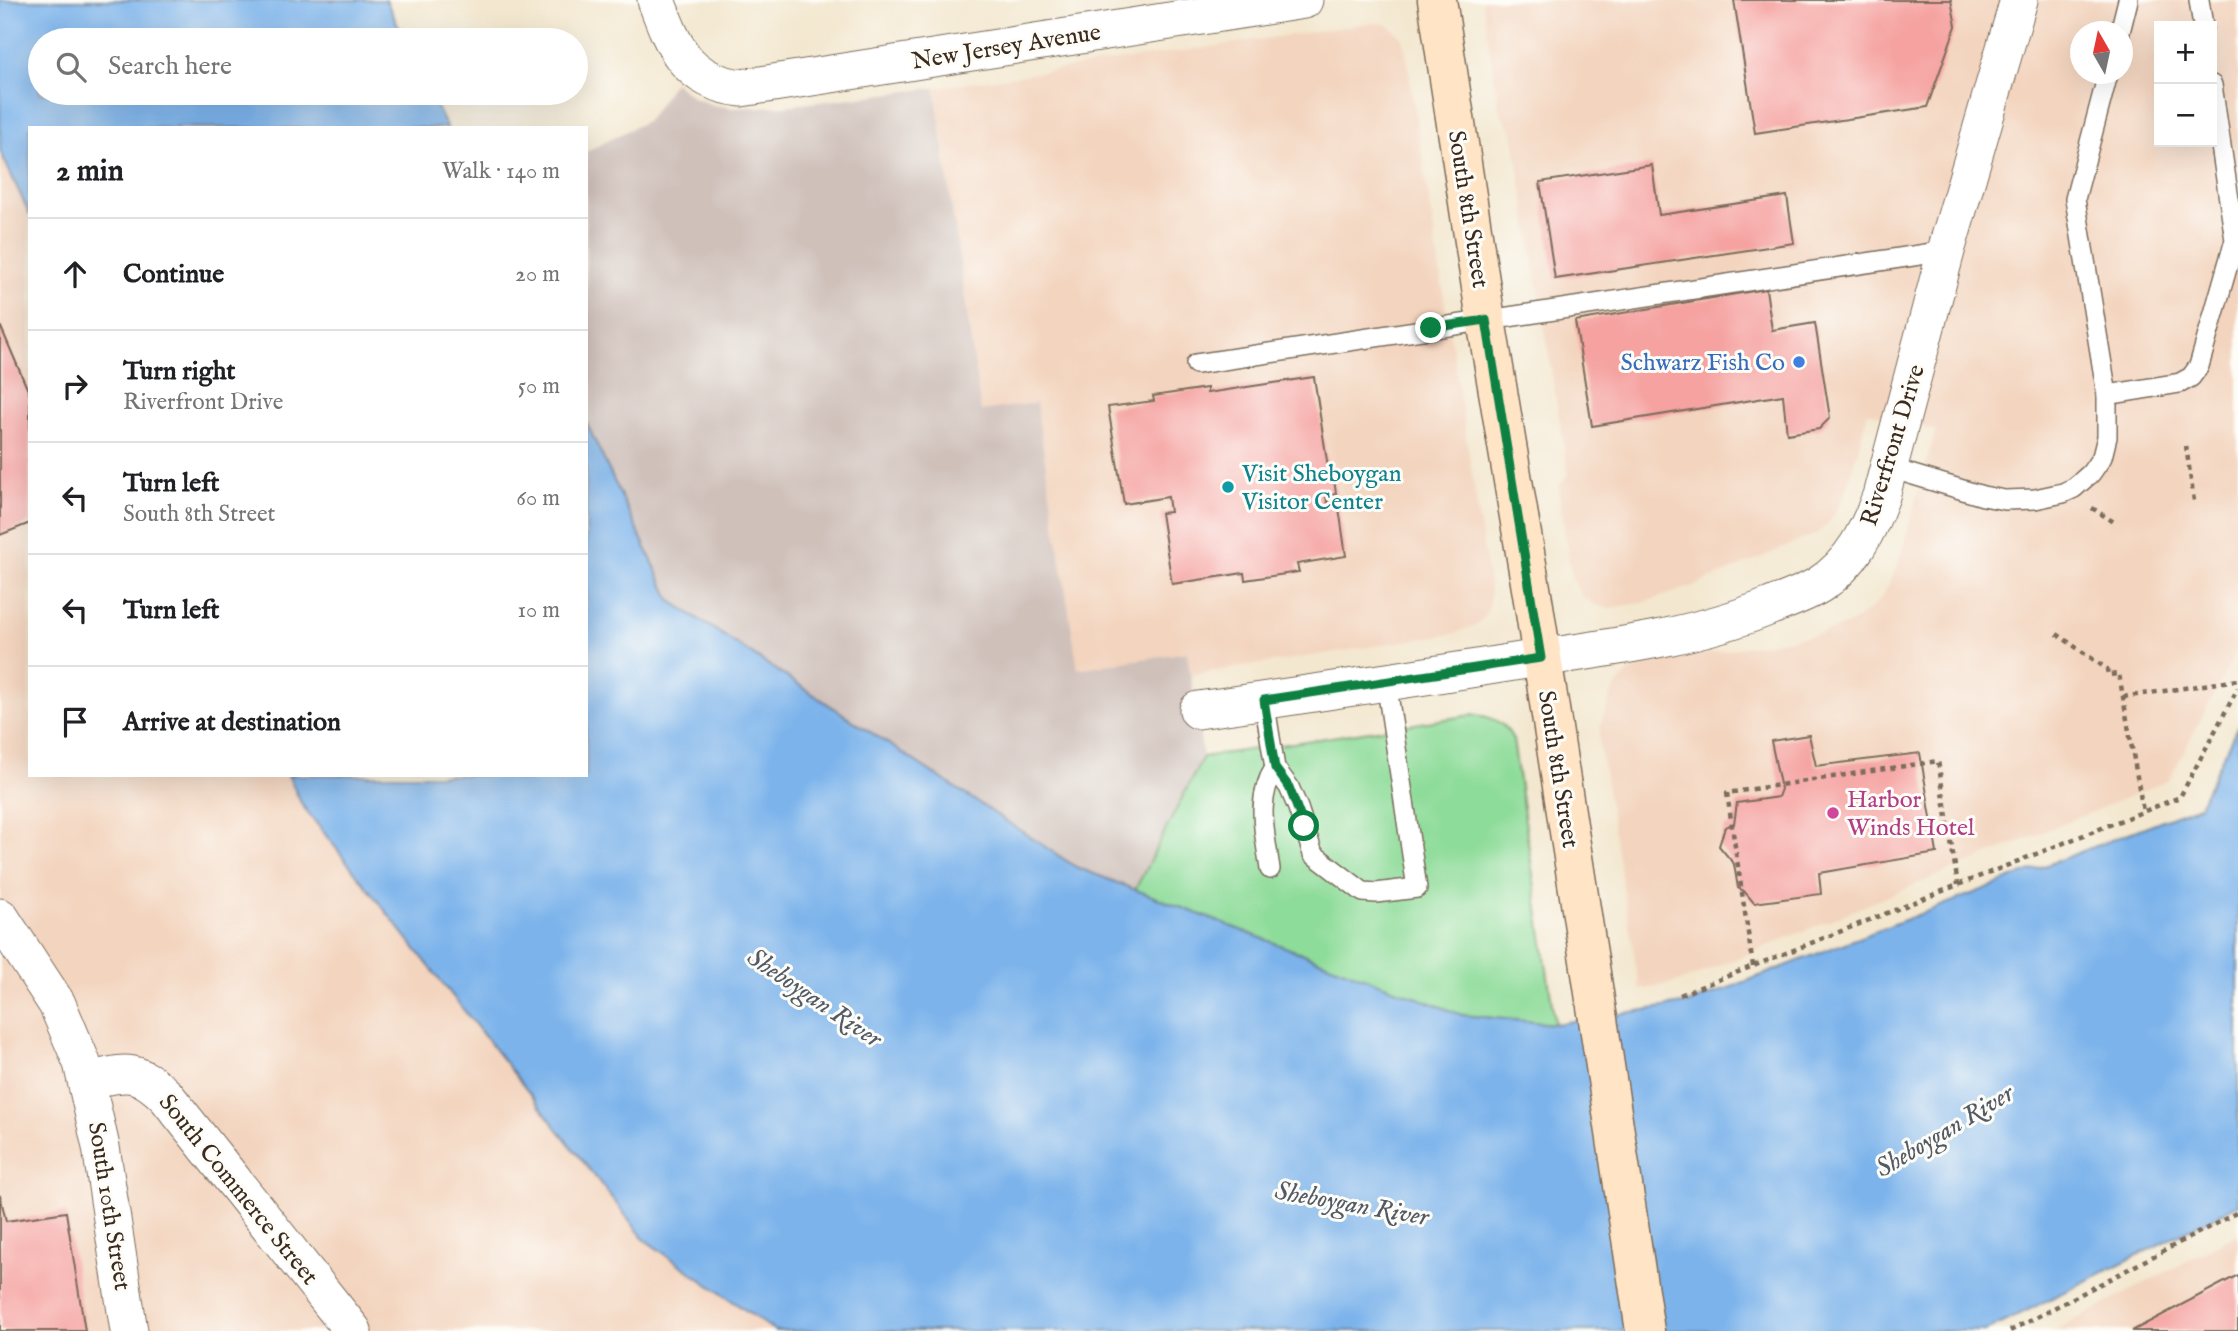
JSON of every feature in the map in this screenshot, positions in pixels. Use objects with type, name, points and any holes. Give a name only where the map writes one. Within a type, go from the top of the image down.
[{"type":"main road","name":"South 8th Street","points":[[1437,0],[1645,1331]]},
{"type":"street","name":"New Jersey Avenue","points":[[656,0],[679,53],[692,69],[724,86],[741,88],[1304,0]]},
{"type":"street","name":"Riverfront Drive","points":[[1198,710],[1541,658],[1723,624],[1796,597],[1819,584],[1846,562],[1866,534],[1890,468],[1947,251],[2019,0]]},
{"type":"street","points":[[0,917],[57,1004],[74,1038],[87,1080]]},
{"type":"street","name":"South Commerce Street","points":[[87,1080],[134,1074],[143,1076],[166,1096],[353,1331]]},
{"type":"street","name":"South 10th Street","points":[[87,1080],[102,1147],[130,1331]]},
{"type":"lane","points":[[2123,21],[2128,0]]},
{"type":"lane","points":[[2199,0],[2202,21]]},
{"type":"lane","points":[[1890,468],[1994,498],[2035,499],[2063,493],[2084,480],[2102,457],[2107,437],[2107,395],[2075,199],[2105,84]]},
{"type":"lane","points":[[2107,395],[2180,383],[2191,377],[2202,358],[2235,240],[2217,119]]},
{"type":"lane","points":[[1196,364],[1947,251]]},
{"type":"lane","points":[[1264,700],[1275,768],[1289,787],[1310,848],[1318,860],[1363,892],[1417,888],[1386,681]]},
{"type":"lane","points":[[1270,869],[1262,808],[1267,780],[1275,768]]},
{"type":"path","points":[[2186,446],[2194,501]]},
{"type":"path","points":[[2091,508],[2118,524]]},
{"type":"path","points":[[2057,634],[2107,669],[2108,675],[2119,674],[2143,811]]},
{"type":"path","points":[[2123,697],[2238,680]]},
{"type":"path","points":[[1680,995],[2180,797],[2238,688]]},
{"type":"path","points":[[1753,966],[1727,793],[1938,761],[1958,885]]},
{"type":"path","points":[[2010,1331],[2238,1212]]},
{"type":"shaded area","points":[[1482,0],[2238,0],[2238,648],[2169,780],[1682,981],[1640,990],[1599,742],[1601,723],[1613,690],[1628,673],[1646,665],[1823,633],[1853,622],[1873,607],[1882,597],[1897,568],[1935,431],[1868,412],[1844,498],[1828,524],[1816,534],[1696,585],[1645,602],[1611,608],[1594,605],[1582,596],[1572,579],[1559,495],[1559,487],[1568,473],[1513,132],[1501,114]]},
{"type":"shaded area","points":[[1370,23],[1384,24],[1394,29],[1402,38],[1405,47],[1490,590],[1489,607],[1485,616],[1476,625],[1456,633],[1191,675],[1187,652],[1078,669],[1036,403],[981,412],[935,88]]},
{"type":"shaded area","points":[[674,82],[694,98],[733,108],[785,106],[935,88],[981,411],[1036,403],[1078,669],[1187,652],[1203,757],[1135,890],[1076,867],[671,601],[588,426],[588,151],[648,120]]},
{"type":"shaded area","points":[[0,151],[28,211],[28,777],[289,777],[302,806],[645,1240],[775,1331],[0,1331]]},
{"type":"shaded area","points":[[2238,1234],[2238,1331],[2054,1331]]},
{"type":"green space","points":[[1472,715],[1497,721],[1513,740],[1555,1024],[1462,1015],[1135,890],[1203,757]]},
{"type":"water","points":[[0,0],[386,0],[399,28],[28,28],[28,105],[436,105],[446,126],[28,126],[28,211],[0,151]]},
{"type":"water","name":"Sheboygan River","points":[[588,426],[671,601],[1076,867],[1462,1015],[1555,1024],[1690,1003],[2199,806],[2238,725],[2238,1205],[1986,1331],[775,1331],[645,1240],[302,805],[289,777],[588,777]]},
{"type":"building","points":[[1734,0],[1951,0],[1956,26],[1927,107],[1755,133]]},
{"type":"building","points":[[1652,165],[1659,215],[1787,196],[1794,243],[1555,279],[1540,182]]},
{"type":"building","points":[[1766,289],[1772,330],[1815,323],[1830,418],[1819,429],[1787,434],[1783,395],[1592,426],[1575,321]]},
{"type":"building","points":[[0,325],[28,390],[28,524],[0,535]]},
{"type":"building","name":"Visit Sheboygan Visitor Center","points":[[1314,377],[1330,480],[1334,479],[1336,494],[1326,496],[1327,502],[1338,501],[1346,556],[1297,564],[1299,572],[1245,580],[1244,573],[1172,584],[1161,513],[1170,512],[1168,497],[1124,504],[1108,407],[1154,401],[1153,396],[1207,388],[1207,393]]},
{"type":"building","name":"Harbor Winds Hotel","points":[[1809,735],[1816,766],[1920,753],[1937,853],[1819,873],[1821,894],[1754,903],[1738,888],[1734,864],[1719,846],[1725,827],[1734,824],[1737,803],[1778,797],[1781,789],[1771,741]]},
{"type":"building","points":[[0,1195],[6,1221],[66,1212],[85,1331],[0,1331]]},
{"type":"building","points":[[2238,1275],[2238,1331],[2132,1331]]},
{"type":"place","name":"Schwarz Fish Co","points":[[1799,362]]},
{"type":"place","name":"Visit Sheboygan Visitor Center","points":[[1228,487]]},
{"type":"place","name":"Harbor Winds Hotel","points":[[1833,813]]},
{"type":"route","points":[[1304,826],[1289,787],[1275,768],[1264,700],[1541,658],[1486,320],[1431,328]]}]
